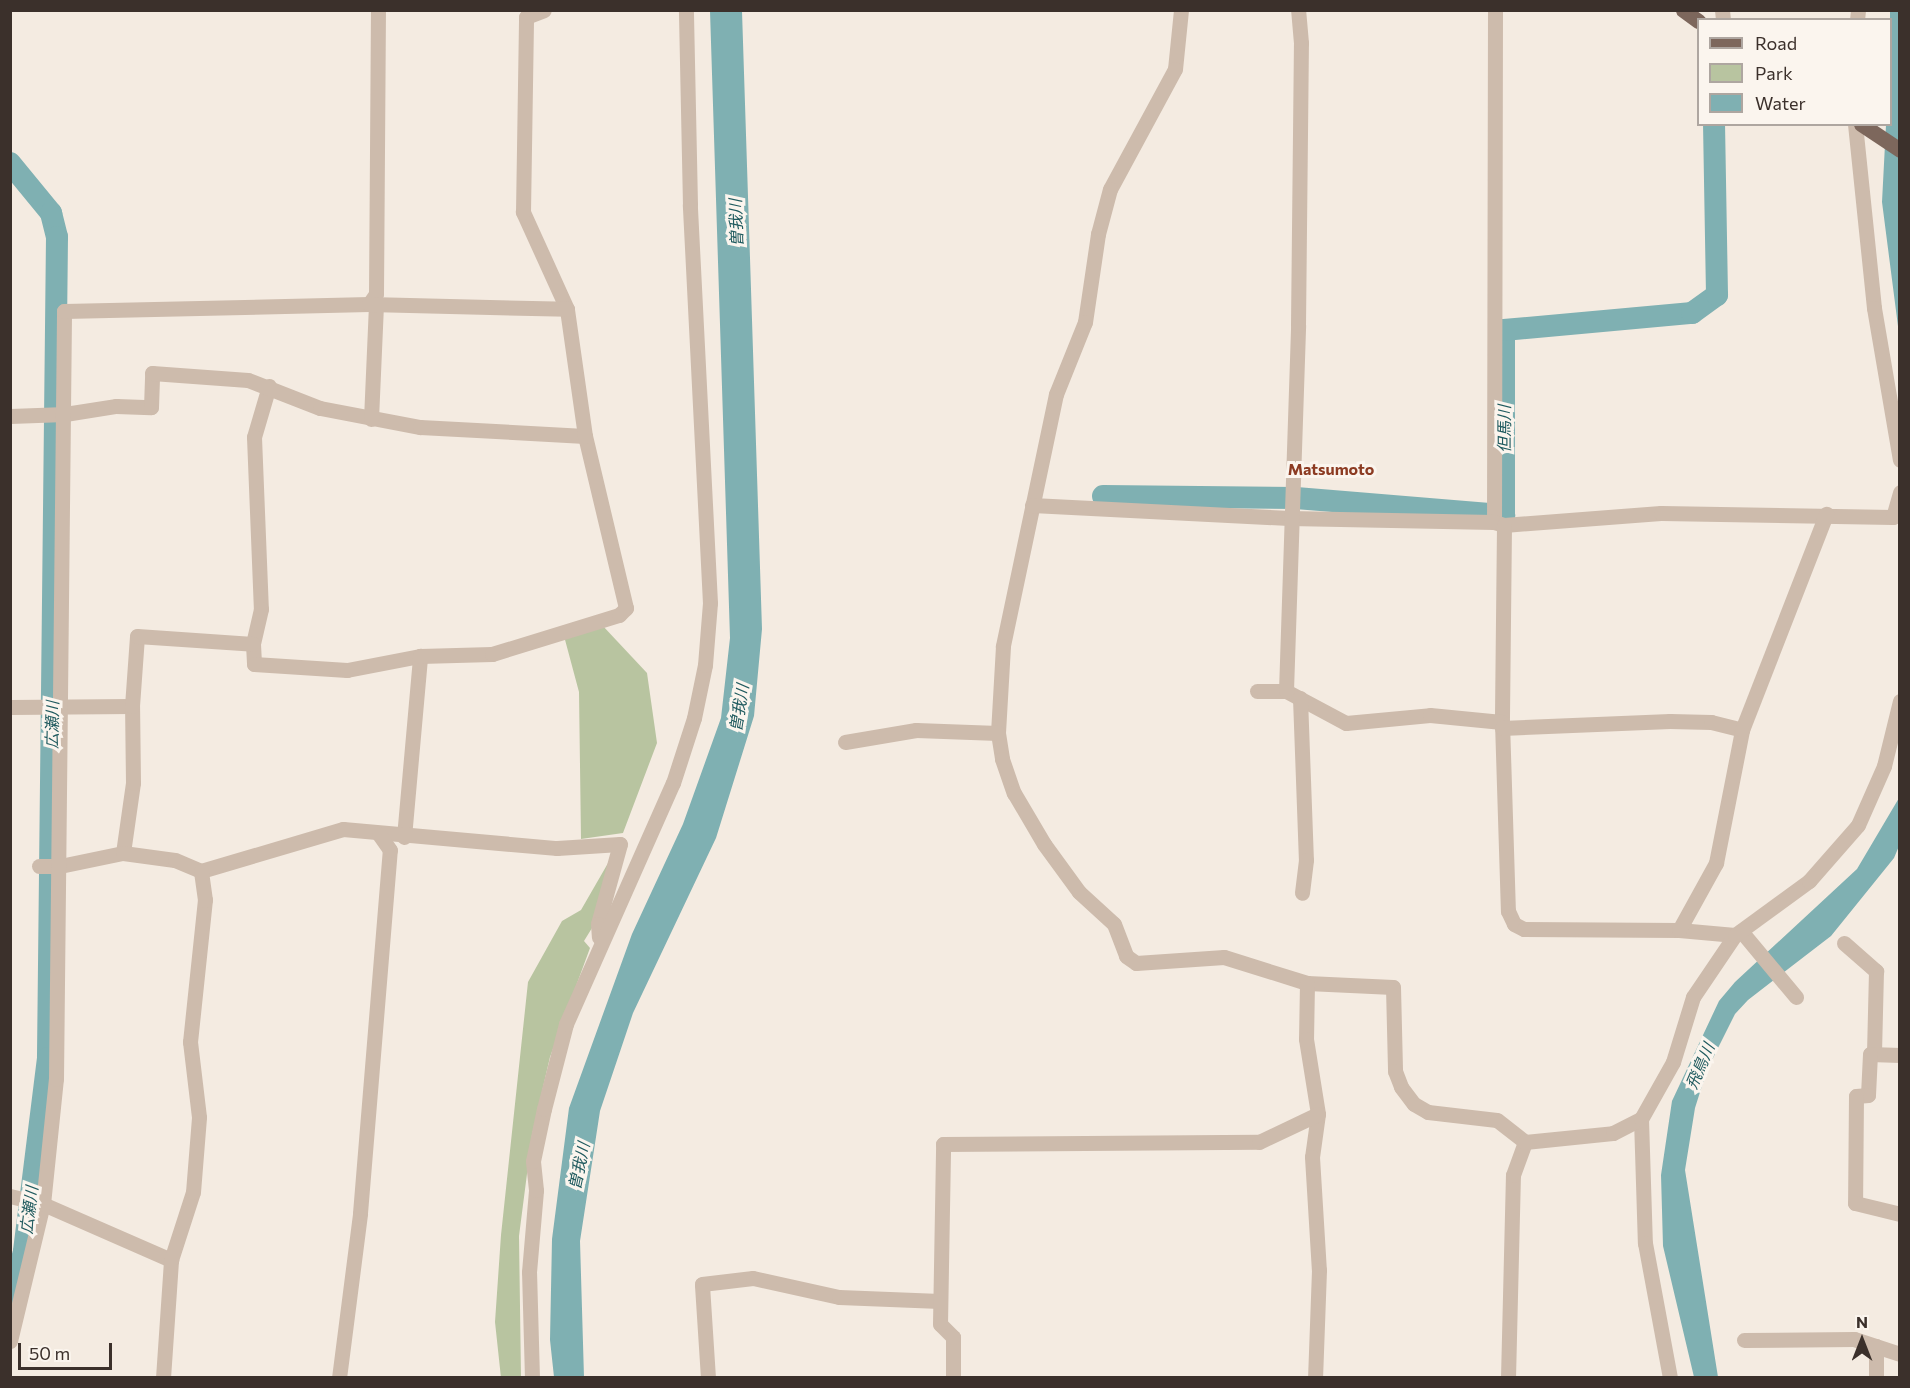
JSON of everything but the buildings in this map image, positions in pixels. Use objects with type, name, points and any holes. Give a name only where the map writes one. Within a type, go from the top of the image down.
[{"type":"main road","points":[[1683,10],[1697,20]]},
{"type":"main road","points":[[1864,126],[1899,150]]},
{"type":"street","points":[[371,419],[372,304],[376,294],[378,10]]},
{"type":"street","points":[[268,386],[254,437],[261,609],[253,644],[254,664],[347,670],[420,656],[492,654],[619,615],[626,608],[585,436],[567,309],[523,212],[526,17],[544,10]]},
{"type":"street","points":[[532,1377],[529,1272],[536,1190],[533,1161],[566,1024],[599,943],[673,783],[694,718],[705,665],[710,603],[690,205],[686,10]]},
{"type":"street","points":[[1181,10],[1175,69],[1110,189],[1098,234],[1091,299],[1056,394],[1003,646],[998,733],[1002,759],[1014,793],[1044,844],[1079,892],[1114,924],[1126,956],[1136,963],[1224,957],[1307,983],[1393,987],[1395,1071],[1401,1087],[1414,1104],[1428,1112],[1497,1120],[1526,1142]]},
{"type":"street","points":[[1286,691],[1289,518],[1298,325],[1301,42],[1298,10]]},
{"type":"street","points":[[1495,10],[1499,524],[1508,911],[1514,924],[1524,929],[1679,930],[1738,933],[1793,994]]},
{"type":"street","points":[[1855,126],[1874,308],[1899,460]]},
{"type":"street","points":[[10,1341],[56,1079],[51,865],[64,311],[372,304],[567,309]]},
{"type":"street","points":[[10,416],[44,416],[116,406],[151,407],[152,373],[218,376],[268,386],[320,408],[371,419],[450,431],[585,436]]},
{"type":"street","points":[[1032,505],[1289,518],[1499,524],[1661,513],[1826,514],[1893,517],[1899,492]]},
{"type":"street","points":[[1679,930],[1716,863],[1742,730],[1826,514]]},
{"type":"street","points":[[123,853],[133,783],[132,706],[137,636],[253,644]]},
{"type":"street","points":[[404,837],[420,656]]},
{"type":"street","points":[[1257,691],[1286,691],[1346,723],[1430,715],[1502,725],[1670,721],[1711,722],[1742,730]]},
{"type":"street","points":[[1300,699],[1306,860],[1302,893]]},
{"type":"street","points":[[1670,1377],[1645,1243],[1641,1119],[1673,1062],[1693,997],[1738,933],[1809,881],[1858,825],[1884,766],[1899,702]]},
{"type":"street","points":[[10,707],[132,706]]},
{"type":"street","points":[[845,742],[916,730],[998,733]]},
{"type":"street","points":[[51,865],[123,853],[175,860],[201,871],[343,830],[404,837],[557,848],[620,844],[598,924],[599,943]]},
{"type":"street","points":[[339,1377],[360,1213],[390,849],[380,834]]},
{"type":"street","points":[[163,1377],[171,1260],[193,1192],[199,1117],[190,1042],[205,900],[201,871]]},
{"type":"street","points":[[1844,943],[1876,970],[1874,1054]]},
{"type":"street","points":[[1307,983],[1306,1039],[1318,1114],[1312,1157],[1320,1270],[1315,1377]]},
{"type":"street","points":[[1899,1055],[1870,1054],[1868,1095],[1856,1096],[1855,1203],[1899,1214]]},
{"type":"street","points":[[953,1377],[953,1337],[940,1324],[943,1144],[1259,1142],[1318,1114]]},
{"type":"street","points":[[1508,1377],[1513,1175],[1526,1142],[1538,1137],[1579,1138],[1612,1133],[1641,1119]]},
{"type":"street","points":[[10,1196],[36,1202],[171,1260]]},
{"type":"street","points":[[708,1377],[702,1284],[753,1278],[839,1297],[940,1301]]},
{"type":"street","points":[[1744,1340],[1854,1339],[1899,1354]]},
{"type":"street","points":[[1876,1346],[1876,1377]]},
{"type":"green space","points":[[602,625],[647,673],[657,743],[623,833],[581,839],[579,692],[564,636]]},
{"type":"green space","points":[[615,851],[592,928],[584,941],[590,948],[550,1057],[532,1135],[519,1236],[521,1377],[501,1378],[495,1322],[501,1235],[528,982],[562,921],[581,910]]},
{"type":"water","name":"曽我川","points":[[710,11],[742,11],[762,629],[754,716],[716,838],[633,1013],[600,1111],[580,1241],[584,1377],[554,1377],[550,1340],[552,1239],[569,1108],[632,934],[683,824],[721,718],[730,638]]},
{"type":"water","points":[[1890,11],[1899,11],[1899,334],[1882,202],[1886,126],[1892,126],[1892,18],[1890,18]]},
{"type":"water","name":"飛鳥川","points":[[1899,798],[1899,846],[1894,858],[1831,936],[1748,1000],[1735,1014],[1707,1070],[1695,1108],[1685,1170],[1718,1377],[1694,1377],[1663,1246],[1661,1175],[1672,1101],[1719,1001],[1735,982],[1857,869]]},
{"type":"waterway","name":"但馬川","points":[[1103,496],[1296,498],[1504,515],[1504,330],[1692,313],[1717,295],[1714,126]]},
{"type":"waterway","name":"広瀬川","points":[[10,163],[51,213],[57,237],[48,1058],[24,1252],[10,1298]]},
{"type":"district","name":"Matsumoto","points":[[1331,469]]}]
